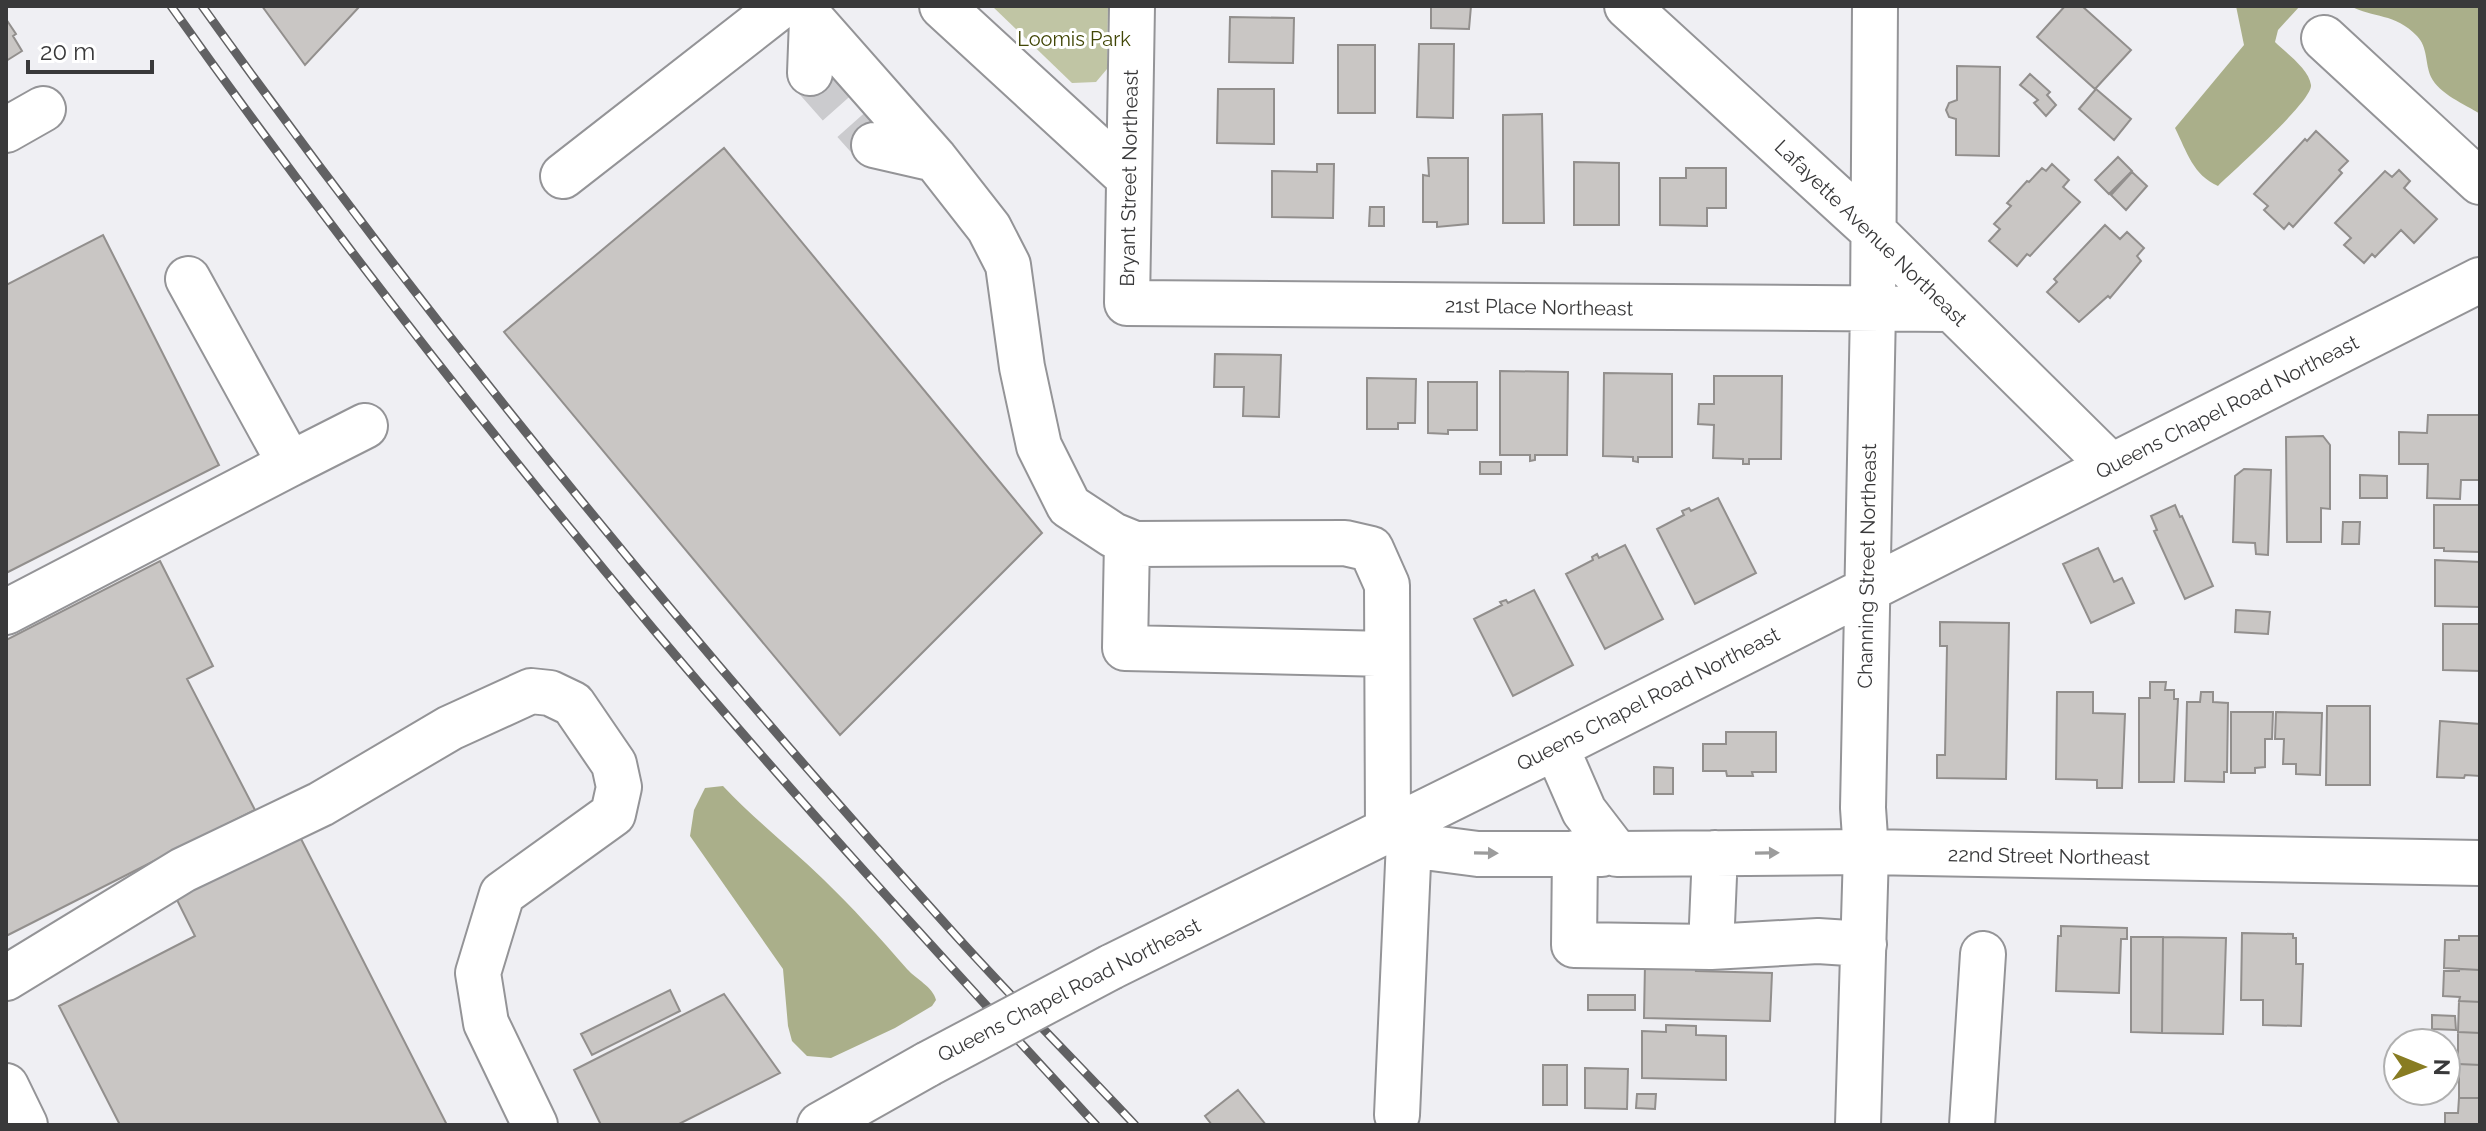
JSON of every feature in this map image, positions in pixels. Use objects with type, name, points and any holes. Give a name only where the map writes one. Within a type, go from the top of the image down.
[{"type":"street","points":[[942,6],[1129,178]]},
{"type":"street","name":"Bryant Street Northeast","points":[[1127,303],[1132,6]]},
{"type":"street","name":"Lafayette Avenue Northeast","points":[[1627,6],[1873,231],[2111,466]]},
{"type":"street","name":"Channing Street Northeast","points":[[1858,1125],[1866,852],[1863,808],[1873,310],[1875,6]]},
{"type":"street","points":[[798,11],[810,73]]},
{"type":"street","points":[[798,11],[935,159],[989,228],[1008,265],[1022,367],[1039,446],[1069,506],[1113,535],[1135,544],[1345,543],[1371,549],[1387,585],[1387,654],[1402,831],[1397,1115]]},
{"type":"street","points":[[563,176],[798,11]]},
{"type":"street","points":[[2324,38],[2480,182]]},
{"type":"street","points":[[874,145],[935,159]]},
{"type":"street","points":[[188,279],[290,464]]},
{"type":"street","name":"Queens Chapel Road Northeast","points":[[820,1125],[1111,967],[1402,831],[1556,747],[2480,280]]},
{"type":"street","name":"21st Place Northeast","points":[[1127,303],[1950,309]]},
{"type":"street","points":[[6,612],[365,426]]},
{"type":"street","points":[[1127,541],[1125,648],[1387,654]]},
{"type":"street","points":[[6,978],[183,870],[321,804],[450,728],[531,691],[550,693],[573,704],[614,764],[619,787],[613,814],[502,894],[478,973],[486,1023],[535,1125]]},
{"type":"street","points":[[1556,747],[1584,811],[1617,854]]},
{"type":"street","name":"22nd Street Northeast","points":[[1402,831],[1478,854],[1866,852],[2480,863]]},
{"type":"street","points":[[1575,853],[1574,945],[1711,947],[1818,941],[1864,944]]},
{"type":"street","points":[[1711,947],[1715,853]]},
{"type":"street","points":[[1972,1125],[1983,954]]},
{"type":"street","points":[[6,1086],[25,1125]]},
{"type":"green space","name":"Loomis Park","points":[[992,6],[1108,6],[1107,69],[1096,82],[1072,83]]},
{"type":"green space","points":[[2236,6],[2300,6],[2278,30],[2275,42],[2302,67],[2311,85],[2286,120],[2218,186],[2202,176],[2175,128],[2244,45]]},
{"type":"green space","points":[[2350,6],[2480,6],[2480,114],[2446,94],[2435,83],[2429,72],[2423,45],[2409,29]]},
{"type":"green space","points":[[723,786],[823,879],[907,969],[928,987],[936,1000],[932,1006],[895,1028],[831,1058],[807,1056],[792,1041],[783,969],[690,836],[694,810],[705,788]]},
{"type":"building","points":[[262,6],[360,6],[305,65]]},
{"type":"building","points":[[1431,6],[1471,6],[1469,29],[1431,28]]},
{"type":"building","points":[[2065,6],[2082,6],[2131,50],[2095,89],[2037,37]]},
{"type":"building","points":[[1230,17],[1294,18],[1293,63],[1229,62]]},
{"type":"building","points":[[6,19],[22,51],[6,61]]},
{"type":"building","points":[[1419,44],[1454,44],[1453,118],[1417,117]]},
{"type":"building","points":[[1338,45],[1375,45],[1375,113],[1338,113]]},
{"type":"building","points":[[1957,66],[2000,67],[1999,156],[1956,155],[1956,119],[1949,117],[1946,110],[1949,103],[1957,100]]},
{"type":"building","points":[[2030,74],[2050,92],[2047,95],[2056,105],[2046,116],[2034,103],[2038,100],[2020,85]]},
{"type":"building","points":[[1218,89],[1274,89],[1274,144],[1217,143]]},
{"type":"building","points":[[2096,89],[2131,119],[2114,140],[2079,109]]},
{"type":"building","points":[[1542,114],[1544,223],[1503,223],[1503,115]]},
{"type":"building","points":[[2316,131],[2348,161],[2339,170],[2342,173],[2293,227],[2289,223],[2284,229],[2264,210],[2268,206],[2254,194]]},
{"type":"building","points":[[724,148],[1042,533],[840,735],[504,332]]},
{"type":"building","points":[[2118,157],[2132,171],[2109,194],[2095,180]]},
{"type":"building","points":[[1428,158],[1468,158],[1468,224],[1437,227],[1437,222],[1423,222],[1423,175],[1429,176]]},
{"type":"building","points":[[1574,162],[1619,163],[1619,225],[1574,225]]},
{"type":"building","points":[[1317,164],[1334,164],[1333,218],[1272,217],[1272,171],[1317,172]]},
{"type":"building","points":[[2052,164],[2069,180],[2063,187],[2080,202],[2017,266],[1989,241],[2000,229],[1994,224],[2011,206],[2007,203],[2027,181],[2042,168],[2046,171]]},
{"type":"building","points":[[1686,168],[1726,168],[1726,208],[1707,208],[1707,226],[1660,225],[1660,178],[1686,178]]},
{"type":"building","points":[[2399,170],[2410,181],[2404,188],[2437,219],[2414,243],[2401,230],[2375,257],[2372,254],[2364,263],[2344,245],[2351,238],[2335,223],[2385,171],[2392,177]]},
{"type":"building","points":[[2132,172],[2147,186],[2126,210],[2111,195]]},
{"type":"building","points":[[1370,207],[1384,207],[1384,226],[1369,226]]},
{"type":"building","points":[[2105,225],[2120,239],[2127,232],[2144,248],[2137,256],[2141,261],[2110,298],[2108,296],[2079,322],[2047,292],[2057,282],[2054,279]]},
{"type":"building","points":[[103,235],[219,465],[6,573],[6,285]]},
{"type":"building","points":[[1215,354],[1281,355],[1279,417],[1243,416],[1244,387],[1214,387]]},
{"type":"building","points":[[1500,371],[1568,372],[1567,455],[1535,455],[1535,460],[1530,461],[1530,455],[1500,455]]},
{"type":"building","points":[[1604,373],[1672,374],[1672,457],[1638,457],[1638,462],[1633,461],[1633,457],[1603,456]]},
{"type":"building","points":[[1714,376],[1782,376],[1781,459],[1749,459],[1749,464],[1743,464],[1743,459],[1713,458],[1714,425],[1698,424],[1699,404],[1714,404]]},
{"type":"building","points":[[1367,378],[1416,379],[1415,423],[1398,423],[1398,429],[1367,429]]},
{"type":"building","points":[[1428,382],[1477,382],[1477,430],[1428,433]]},
{"type":"building","points":[[2428,415],[2480,415],[2480,480],[2461,480],[2460,499],[2427,498],[2428,464],[2399,464],[2399,432],[2427,433]]},
{"type":"building","points":[[2323,436],[2330,445],[2330,509],[2321,508],[2321,542],[2287,542],[2286,437]]},
{"type":"building","points":[[1480,462],[1501,462],[1501,474],[1480,474]]},
{"type":"building","points":[[2244,469],[2271,470],[2268,555],[2256,554],[2255,543],[2233,542],[2235,476]]},
{"type":"building","points":[[2360,475],[2387,476],[2387,498],[2360,498]]},
{"type":"building","points":[[1718,498],[1756,573],[1695,604],[1657,529],[1684,515],[1682,511],[1689,508],[1691,511]]},
{"type":"building","points":[[2175,505],[2213,586],[2185,599],[2154,531],[2157,530],[2151,516]]},
{"type":"building","points":[[2434,505],[2480,505],[2480,552],[2434,548]]},
{"type":"building","points":[[2343,522],[2360,522],[2359,544],[2342,544]]},
{"type":"building","points":[[1625,545],[1663,619],[1605,649],[1566,574],[1593,560],[1592,557],[1597,554],[1599,558]]},
{"type":"building","points":[[2098,548],[2114,582],[2122,578],[2134,603],[2091,623],[2063,564]]},
{"type":"building","points":[[2435,560],[2480,562],[2480,607],[2435,606]]},
{"type":"building","points":[[160,561],[213,666],[187,679],[255,810],[6,936],[6,640]]},
{"type":"building","points":[[1534,590],[1573,665],[1513,696],[1474,619],[1502,605],[1500,602],[1506,600],[1508,603]]},
{"type":"building","points":[[2236,610],[2270,612],[2268,634],[2235,632]]},
{"type":"building","points":[[1940,622],[2009,623],[2006,779],[1937,778],[1937,755],[1945,755],[1947,646],[1940,646]]},
{"type":"building","points":[[2443,624],[2480,624],[2480,671],[2443,670]]},
{"type":"building","points":[[2150,682],[2166,682],[2165,690],[2174,690],[2174,699],[2178,699],[2174,782],[2139,782],[2139,698],[2150,698]]},
{"type":"building","points":[[2057,692],[2093,692],[2093,713],[2125,714],[2122,788],[2097,788],[2097,780],[2056,779]]},
{"type":"building","points":[[2201,692],[2213,692],[2213,702],[2228,703],[2227,772],[2224,772],[2224,782],[2185,781],[2187,702],[2200,702]]},
{"type":"building","points":[[2327,706],[2370,706],[2370,785],[2326,785]]},
{"type":"building","points":[[2231,712],[2273,712],[2272,739],[2265,739],[2265,767],[2255,768],[2255,773],[2231,773]]},
{"type":"building","points":[[2276,712],[2322,713],[2320,775],[2296,774],[2296,764],[2283,764],[2284,739],[2275,739]]},
{"type":"building","points":[[2440,721],[2480,724],[2480,776],[2437,777]]},
{"type":"building","points":[[1726,732],[1776,732],[1776,772],[1727,776],[1726,771],[1703,771],[1703,744],[1726,744]]},
{"type":"building","points":[[1654,767],[1673,768],[1673,794],[1654,794]]},
{"type":"building","points":[[298,833],[447,1125],[120,1125],[59,1006],[195,936],[175,896]]},
{"type":"building","points":[[2061,926],[2127,928],[2127,939],[2121,939],[2119,993],[2056,991]]},
{"type":"building","points":[[2242,933],[2293,934],[2296,938],[2296,964],[2303,964],[2301,1026],[2263,1025],[2263,1000],[2241,1000]]},
{"type":"building","points":[[2459,936],[2480,936],[2480,970],[2444,968],[2445,940],[2459,940]]},
{"type":"building","points":[[2131,937],[2163,937],[2162,1033],[2131,1032]]},
{"type":"building","points":[[2163,937],[2226,938],[2223,1034],[2162,1033]]},
{"type":"building","points":[[1645,964],[1697,965],[1696,971],[1772,973],[1770,1021],[1644,1018]]},
{"type":"building","points":[[2480,970],[2480,1002],[2443,996],[2444,971]]},
{"type":"building","points":[[670,990],[680,1011],[592,1055],[581,1034]]},
{"type":"building","points":[[724,994],[780,1073],[677,1125],[601,1125],[574,1070]]},
{"type":"building","points":[[1588,995],[1635,995],[1635,1010],[1588,1010]]},
{"type":"building","points":[[2459,1001],[2480,1002],[2480,1033],[2462,1032],[2462,1027],[2458,1027]]},
{"type":"building","points":[[2432,1015],[2455,1016],[2456,1027],[2432,1027]]},
{"type":"building","points":[[1666,1025],[1696,1026],[1696,1035],[1726,1036],[1726,1080],[1642,1078],[1642,1031],[1666,1032]]},
{"type":"building","points":[[2462,1032],[2480,1033],[2480,1065],[2462,1064]]},
{"type":"building","points":[[2462,1064],[2480,1065],[2480,1098],[2462,1098]]},
{"type":"building","points":[[1543,1065],[1567,1065],[1567,1105],[1543,1105]]},
{"type":"building","points":[[1585,1068],[1628,1069],[1627,1109],[1585,1108]]},
{"type":"building","points":[[1238,1090],[1266,1125],[1212,1125],[1205,1116]]},
{"type":"building","points":[[1637,1094],[1656,1094],[1655,1109],[1636,1108]]},
{"type":"building","points":[[2462,1098],[2480,1098],[2480,1125],[2445,1125],[2445,1113],[2458,1113]]},
{"type":"tunnel","points":[[810,73],[874,145]]},
{"type":"railway","points":[[171,6],[346,244],[591,554],[817,818],[1096,1125]]},
{"type":"railway","points":[[202,6],[378,244],[562,478],[657,592],[949,928],[1135,1125]]}]
